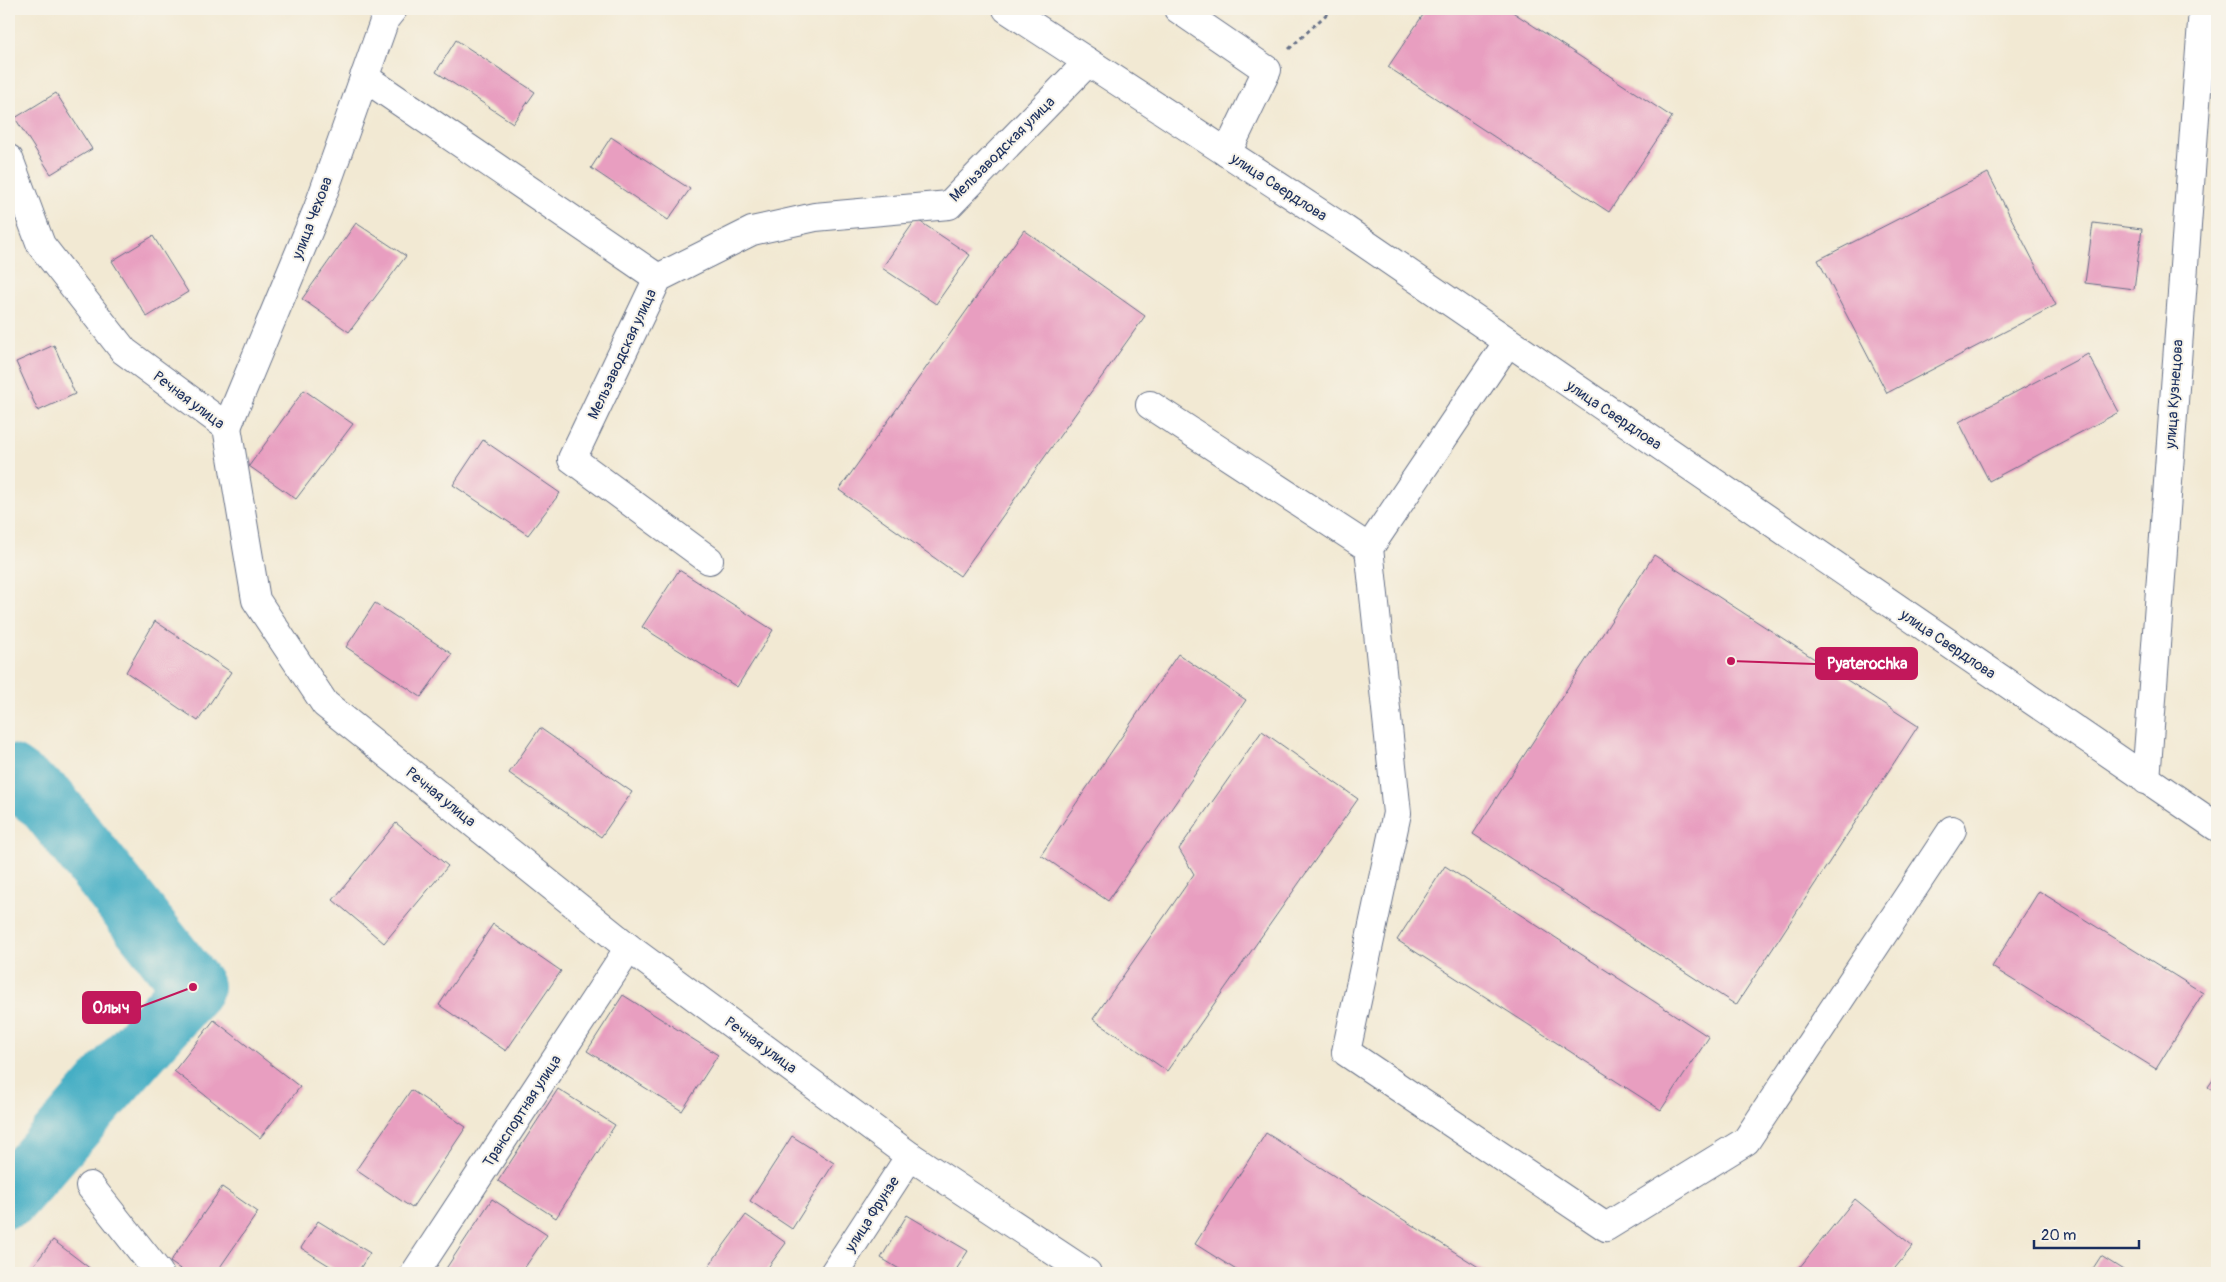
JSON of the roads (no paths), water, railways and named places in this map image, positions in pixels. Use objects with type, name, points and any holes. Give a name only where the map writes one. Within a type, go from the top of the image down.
[{"type":"street","name":"улица Чехова","points":[[227,427],[318,208],[385,19],[393,9]]},
{"type":"street","name":"улица Свердлова","points":[[1007,9],[1344,229],[2217,827]]},
{"type":"street","points":[[1178,9],[1267,70],[1227,153]]},
{"type":"street","name":"улица Кузнецова","points":[[2146,780],[2203,9]]},
{"type":"street","name":"Мельзаводская улица","points":[[710,560],[572,460],[658,278],[752,231],[815,217],[949,205],[1088,62]]},
{"type":"street","points":[[364,77],[658,278]]},
{"type":"street","name":"Речная улица","points":[[9,159],[41,244],[124,351],[227,427],[256,600],[325,704],[629,948],[910,1156],[1087,1273]]},
{"type":"street","points":[[1508,342],[1369,548],[1397,814],[1346,1052],[1606,1227],[1746,1141],[1952,830]]},
{"type":"street","points":[[1150,405],[1369,548]]},
{"type":"street","name":"Транспортная улица","points":[[415,1273],[629,948]]},
{"type":"street","name":"улица Фрунзе","points":[[834,1273],[910,1156]]},
{"type":"street","points":[[90,1186],[159,1273]]},
{"type":"waterway","points":[[9,775],[46,801],[193,987],[9,1197]]},
{"type":"place","name":"Pyaterochka","points":[[1731,661]]},
{"type":"place","name":"Олыч","points":[[193,987]]}]
